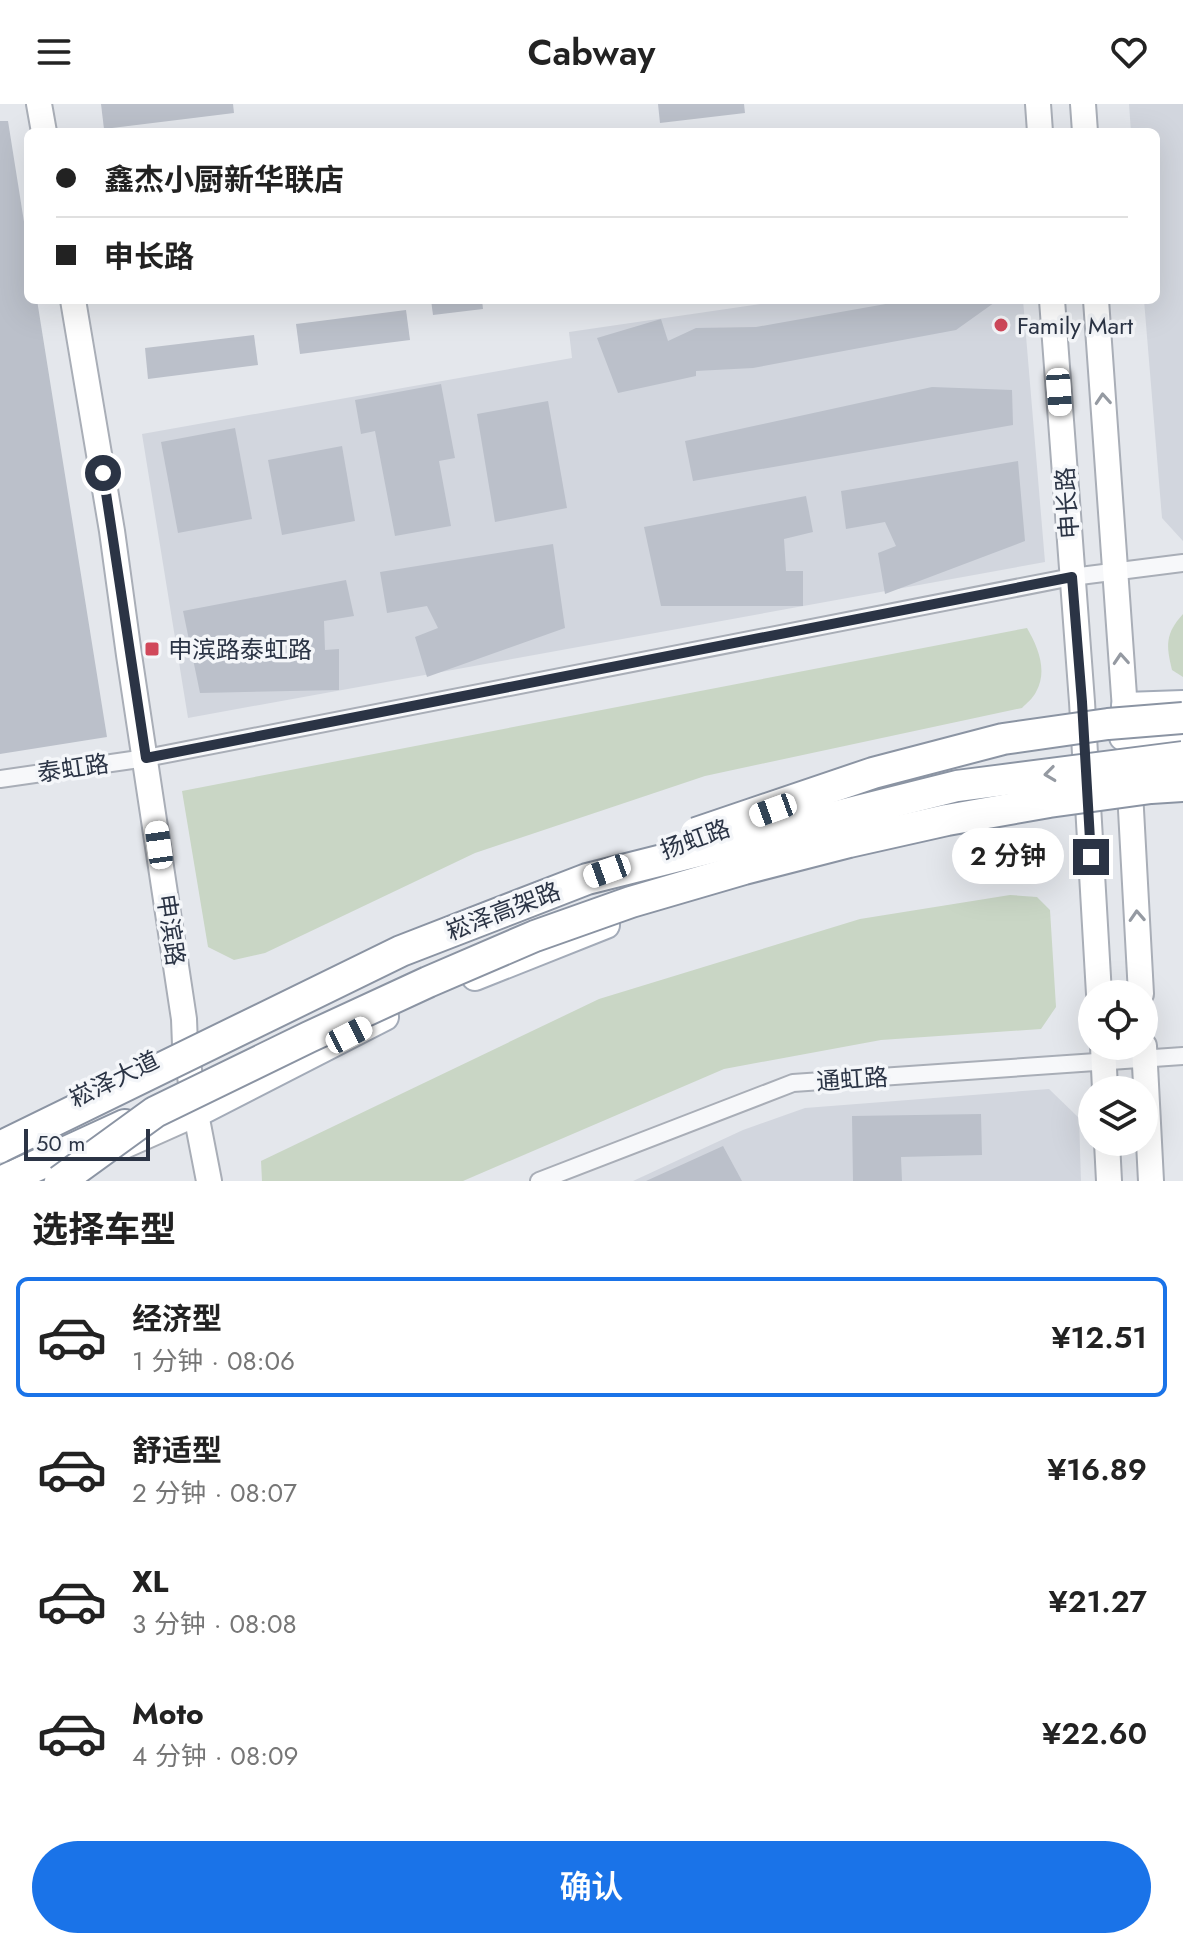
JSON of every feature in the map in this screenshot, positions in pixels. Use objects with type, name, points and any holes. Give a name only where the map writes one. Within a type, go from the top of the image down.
[{"type":"highway","points":[[587,879],[700,832],[873,773],[1003,739],[1108,724],[1183,718]]},
{"type":"highway","name":"崧泽高架路","points":[[0,1147],[401,951],[587,879],[957,786],[1183,757]]},
{"type":"highway","name":"崧泽高架路","points":[[3,1181],[428,982],[535,936],[631,902],[774,861],[947,820],[1049,802],[1183,786]]},
{"type":"highway","points":[[60,1181],[155,1112]]},
{"type":"main road","points":[[39,104],[43,128]]},
{"type":"main road","points":[[1038,104],[1040,128]]},
{"type":"main road","points":[[1083,104],[1085,128]]},
{"type":"main road","name":"申滨路","points":[[74,304],[112,531],[184,1019],[185,1045],[209,1181]]},
{"type":"main road","name":"申长路","points":[[1052,304],[1098,980]]},
{"type":"main road","name":"申长路","points":[[1096,304],[1131,797],[1140,980]]},
{"type":"main road","points":[[1125,706],[1183,704]]},
{"type":"main road","name":"扬虹路","points":[[185,1045],[469,921],[801,800],[983,753],[1126,736],[1183,734]]},
{"type":"main road","name":"扬虹路","points":[[196,1114],[425,996],[668,902],[895,834],[1087,802],[1183,792]]},
{"type":"main road","name":"崧泽大道","points":[[0,1134],[185,1045]]},
{"type":"main road","points":[[1144,1060],[1151,1181]]},
{"type":"main road","points":[[47,1181],[196,1114]]},
{"type":"main road","points":[[1108,1156],[1109,1181]]},
{"type":"street","name":"泰虹路","points":[[0,779],[146,758],[1072,577],[1183,563]]},
{"type":"street","name":"通虹路","points":[[1158,1053],[1183,1056]]},
{"type":"street","name":"通虹路","points":[[539,1181],[793,1083],[1078,1055]]},
{"type":"shaded area","points":[[1129,104],[1183,104],[1183,541],[1162,518],[1144,304],[1160,304],[1160,128],[1131,128]]},
{"type":"shaded area","points":[[760,304],[1023,304],[1045,562],[188,718],[142,434],[572,358],[569,332]]},
{"type":"shaded area","points":[[1049,1089],[1078,1117],[1081,1181],[633,1181],[743,1130],[805,1108]]},
{"type":"green space","points":[[1183,614],[1183,677],[1172,670],[1168,647],[1170,634]]},
{"type":"green space","points":[[1027,628],[1038,651],[1041,676],[1035,694],[1022,708],[705,776],[475,853],[265,953],[234,960],[208,947],[182,791]]},
{"type":"green space","points":[[1010,895],[1037,897],[1050,910],[1056,1007],[1041,1029],[881,1040],[724,1069],[463,1181],[262,1181],[261,1161],[599,999],[860,919]]},
{"type":"building","points":[[101,104],[233,104],[234,113],[104,128]]},
{"type":"building","points":[[658,104],[744,104],[745,113],[660,123]]},
{"type":"building","points":[[0,121],[8,121],[24,222],[24,304],[38,304],[107,737],[0,754]]},
{"type":"building","points":[[432,304],[482,304],[483,309],[433,315]]},
{"type":"building","points":[[885,304],[992,304],[956,330],[753,368],[696,371],[696,376],[618,393],[597,338],[661,319],[668,341],[696,328],[756,327]]},
{"type":"building","points":[[406,310],[410,340],[300,354],[296,324]]},
{"type":"building","points":[[254,335],[258,365],[148,379],[145,348]]},
{"type":"building","points":[[441,384],[455,458],[439,461],[451,526],[395,536],[375,431],[361,434],[355,400]]},
{"type":"building","points":[[932,387],[1012,390],[1013,425],[693,481],[685,441]]},
{"type":"building","points":[[548,401],[567,508],[495,522],[477,414]]},
{"type":"building","points":[[235,428],[252,519],[178,533],[161,442]]},
{"type":"building","points":[[342,446],[355,521],[282,535],[268,460]]},
{"type":"building","points":[[1018,461],[1025,541],[885,594],[878,553],[896,546],[885,522],[846,529],[841,491]]},
{"type":"building","points":[[806,496],[813,532],[784,539],[786,571],[803,571],[803,606],[661,606],[644,527]]},
{"type":"building","points":[[553,544],[565,628],[427,677],[415,637],[438,628],[427,606],[387,613],[380,572]]},
{"type":"building","points":[[346,580],[354,616],[324,621],[325,650],[339,649],[339,690],[200,693],[183,611]]},
{"type":"building","points":[[981,1114],[982,1155],[901,1157],[902,1181],[853,1181],[852,1116]]},
{"type":"building","points":[[723,1146],[742,1181],[646,1181]]},
{"type":"place","name":"Family Mart","points":[[1001,325]]},
{"type":"place","name":"申滨路泰虹路","points":[[152,649]]},
{"type":"route","points":[[103,473],[146,758],[1072,577],[1091,857]]}]
